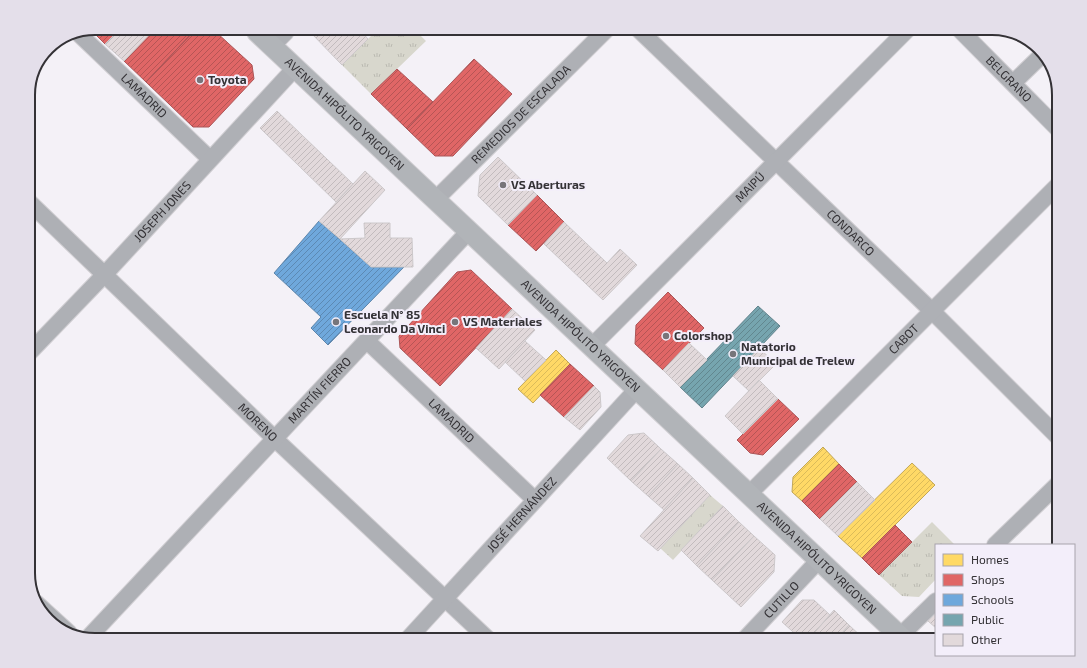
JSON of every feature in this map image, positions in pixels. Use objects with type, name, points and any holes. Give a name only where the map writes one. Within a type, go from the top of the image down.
[{"type":"main road","name":"AVENIDA HIPÓLITO YRIGOYEN","points":[[260,35],[897,633]]},
{"type":"street","points":[[272,46],[283,35]]},
{"type":"street","name":"REMEDIOS DE ESCALADA","points":[[436,199],[601,35]]},
{"type":"street","name":"CONDARCO","points":[[644,35],[932,311],[1052,431]]},
{"type":"street","name":"MAIPÚ","points":[[592,346],[902,35]]},
{"type":"street","name":"BELGRANO","points":[[965,35],[1052,123]]},
{"type":"street","name":"LAMADRID","points":[[82,36],[210,159]]},
{"type":"street","points":[[1013,83],[1039,57]]},
{"type":"street","name":"JOSEPH JONES","points":[[35,347],[105,274],[295,68]]},
{"type":"street","name":"CABOT","points":[[749,494],[1052,191]]},
{"type":"street","name":"MORENO","points":[[35,208],[275,439],[482,633]]},
{"type":"street","name":"MARTÍN FIERRO","points":[[93,633],[469,231]]},
{"type":"street","name":"LAMADRID","points":[[367,341],[535,500]]},
{"type":"street","name":"JOSÉ HERNÁNDEZ","points":[[413,633],[638,389]]},
{"type":"street","points":[[996,544],[1052,490]]},
{"type":"street","name":"CUTILLO","points":[[751,633],[819,560]]},
{"type":"street","points":[[907,633],[935,602]]},
{"type":"green space","points":[[372,35],[420,35],[426,41],[371,94],[342,65]]},
{"type":"green space","points":[[710,495],[723,506],[673,560],[660,548]]},
{"type":"green space","points":[[932,522],[954,544],[935,544],[935,580],[919,597],[902,596],[879,575]]},
{"type":"building: Homes","points":[[556,350],[570,364],[533,403],[518,389]]},
{"type":"building: Homes","points":[[823,447],[839,464],[802,501],[792,492],[793,477]]},
{"type":"building: Homes","points":[[912,463],[935,485],[862,558],[838,536]]},
{"type":"building: Shops","points":[[96,35],[114,35],[105,44]]},
{"type":"building: Shops","points":[[149,35],[190,35],[146,82],[124,61]]},
{"type":"building: Shops","name":"Toyota","points":[[190,35],[219,35],[252,65],[254,79],[209,127],[193,127],[146,82]]},
{"type":"building: Shops","points":[[474,59],[512,94],[453,156],[435,156],[407,129]]},
{"type":"building: Shops","points":[[397,69],[433,102],[407,129],[371,94]]},
{"type":"building: Shops","points":[[537,195],[564,222],[536,251],[508,225]]},
{"type":"building: Shops","name":"VS Materiales","points":[[471,270],[512,309],[440,386],[400,348],[399,336],[457,272]]},
{"type":"building: Shops","name":"Colorshop","points":[[668,292],[704,328],[663,370],[635,344],[636,325]]},
{"type":"building: Shops","points":[[570,364],[594,386],[564,417],[540,395]]},
{"type":"building: Shops","points":[[778,399],[799,419],[763,455],[750,453],[737,440]]},
{"type":"building: Shops","points":[[839,464],[857,482],[820,519],[802,501]]},
{"type":"building: Shops","points":[[895,525],[912,542],[879,575],[862,558]]},
{"type":"building: Schools","points":[[319,221],[371,267],[404,267],[328,345],[311,328],[321,317],[274,273]]},
{"type":"building: Public","name":"Natatorio Municipal de Trelew","points":[[758,306],[780,326],[702,408],[680,387]]},
{"type":"building: Other","points":[[114,35],[149,35],[124,61],[105,44]]},
{"type":"building: Other","points":[[313,35],[364,35],[368,39],[342,65]]},
{"type":"building: Other","points":[[277,111],[353,184],[336,202],[260,128]]},
{"type":"building: Other","name":"VS Aberturas","points":[[498,157],[537,195],[508,225],[478,196],[480,175]]},
{"type":"building: Other","points":[[365,171],[385,190],[340,239],[319,221]]},
{"type":"building: Other","points":[[564,222],[607,263],[620,249],[637,265],[603,300],[544,244]]},
{"type":"building: Other","points":[[364,223],[390,223],[390,238],[412,238],[413,267],[371,267],[340,239],[365,238]]},
{"type":"building: Other","points":[[512,309],[535,330],[499,369],[476,348]]},
{"type":"building: Other","points":[[525,341],[546,360],[525,381],[505,362]]},
{"type":"building: Other","points":[[689,343],[707,360],[680,387],[663,370]]},
{"type":"building: Other","points":[[759,348],[776,364],[749,391],[733,376]]},
{"type":"building: Other","points":[[759,380],[778,399],[743,434],[725,416]]},
{"type":"building: Other","points":[[594,386],[600,392],[601,407],[580,430],[564,417]]},
{"type":"building: Other","points":[[644,433],[661,449],[631,481],[607,458],[628,435]]},
{"type":"building: Other","points":[[661,449],[678,464],[648,496],[631,481]]},
{"type":"building: Other","points":[[678,464],[693,478],[664,510],[648,496]]},
{"type":"building: Other","points":[[693,478],[710,495],[658,551],[640,536]]},
{"type":"building: Other","points":[[857,482],[875,500],[838,536],[820,519]]},
{"type":"building: Other","points":[[723,506],[739,522],[697,566],[681,550]]},
{"type":"building: Other","points":[[739,522],[754,536],[712,580],[697,566]]},
{"type":"building: Other","points":[[754,536],[775,555],[774,572],[741,607],[712,580]]},
{"type":"building: Other","points":[[802,600],[814,600],[830,615],[814,633],[794,633],[782,622]]},
{"type":"building: Other","points":[[834,610],[849,625],[842,633],[814,633]]},
{"type":"building: Other","points":[[935,614],[935,627],[928,621]]},
{"type":"building: Other","points":[[849,625],[858,633],[842,633]]},
{"type":"place","name":"Toyota","points":[[200,80]]},
{"type":"place","name":"VS Aberturas","points":[[503,185]]},
{"type":"place","name":"Escuela N° 85 Leonardo Da Vinci","points":[[336,322]]},
{"type":"place","name":"VS Materiales","points":[[455,322]]},
{"type":"place","name":"Colorshop","points":[[666,336]]},
{"type":"place","name":"Natatorio Municipal de Trelew","points":[[733,354]]}]
